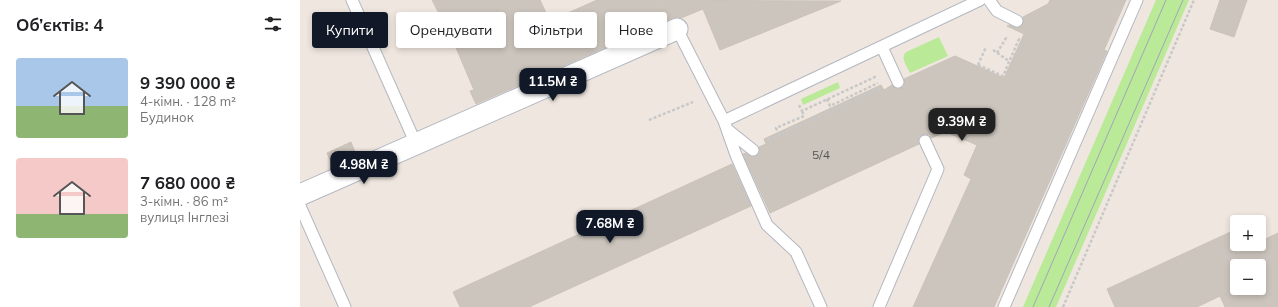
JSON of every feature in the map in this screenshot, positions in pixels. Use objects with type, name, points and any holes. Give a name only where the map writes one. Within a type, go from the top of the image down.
[{"type":"street","points":[[300,195],[677,29]]},
{"type":"lane","points":[[352,0],[416,144]]},
{"type":"lane","points":[[726,125],[980,0]]},
{"type":"lane","points":[[989,0],[997,11],[1017,21]]},
{"type":"lane","points":[[1004,307],[1137,0]]},
{"type":"lane","points":[[677,29],[726,125],[736,155],[767,225],[796,252],[821,307]]},
{"type":"lane","points":[[882,47],[898,82]]},
{"type":"lane","points":[[726,125],[753,150]]},
{"type":"lane","points":[[879,307],[938,169],[925,141]]},
{"type":"lane","points":[[300,206],[345,307]]},
{"type":"path","points":[[1063,307],[1194,0]]},
{"type":"path","points":[[997,53],[1006,38],[1002,35]]},
{"type":"path","points":[[986,47],[978,66],[1003,76],[1019,39]]},
{"type":"path","points":[[994,50],[1009,61]]},
{"type":"path","points":[[826,99],[830,106],[878,83],[875,77],[848,89]]},
{"type":"path","points":[[766,141],[882,87]]},
{"type":"path","points":[[854,94],[856,99]]},
{"type":"path","points":[[649,120],[711,95]]},
{"type":"path","points":[[779,135],[776,128],[804,116],[802,111]]},
{"type":"green space","points":[[1156,0],[1189,0],[1056,307],[1023,307]]},
{"type":"green space","points":[[939,37],[948,56],[910,73],[904,59],[904,54]]},
{"type":"green space","points":[[838,82],[840,88],[803,105],[801,99]]},
{"type":"building","points":[[432,0],[540,0],[546,12],[514,12],[514,48],[597,48],[597,12],[570,12],[597,0],[841,1],[720,50],[703,9],[681,18],[678,17],[667,20],[667,12],[605,12],[605,47],[476,104],[470,91],[474,90],[456,48],[506,48],[506,12],[438,12]]},
{"type":"building","points":[[1050,0],[1126,0],[1104,50],[1107,51],[994,307],[913,307],[971,179],[964,175],[977,145],[946,132],[931,138],[929,135],[922,135],[919,137],[919,144],[770,213],[743,154],[746,153],[752,157],[756,156],[760,151],[759,147],[766,144],[764,139],[881,85],[884,90],[892,85],[897,89],[901,88],[904,86],[904,79],[955,56],[1004,78],[1024,34],[1007,26],[1009,25],[1017,28],[1020,27],[1023,24],[1023,17],[1048,4]]},
{"type":"building","points":[[1220,0],[1247,0],[1234,37],[1210,29]]},
{"type":"building","points":[[351,142],[357,157],[333,167],[327,153]]},
{"type":"building","points":[[732,164],[751,206],[529,307],[460,307],[453,292]]},
{"type":"building","points":[[1230,232],[1230,251],[1237,251],[1237,253],[1241,251],[1266,251],[1266,239],[1278,233],[1278,307],[1225,307],[1220,296],[1197,307],[1115,307],[1107,289]]},
{"type":"tram line","points":[[1033,307],[1166,0]]},
{"type":"tram line","points":[[1049,307],[1183,0]]}]
